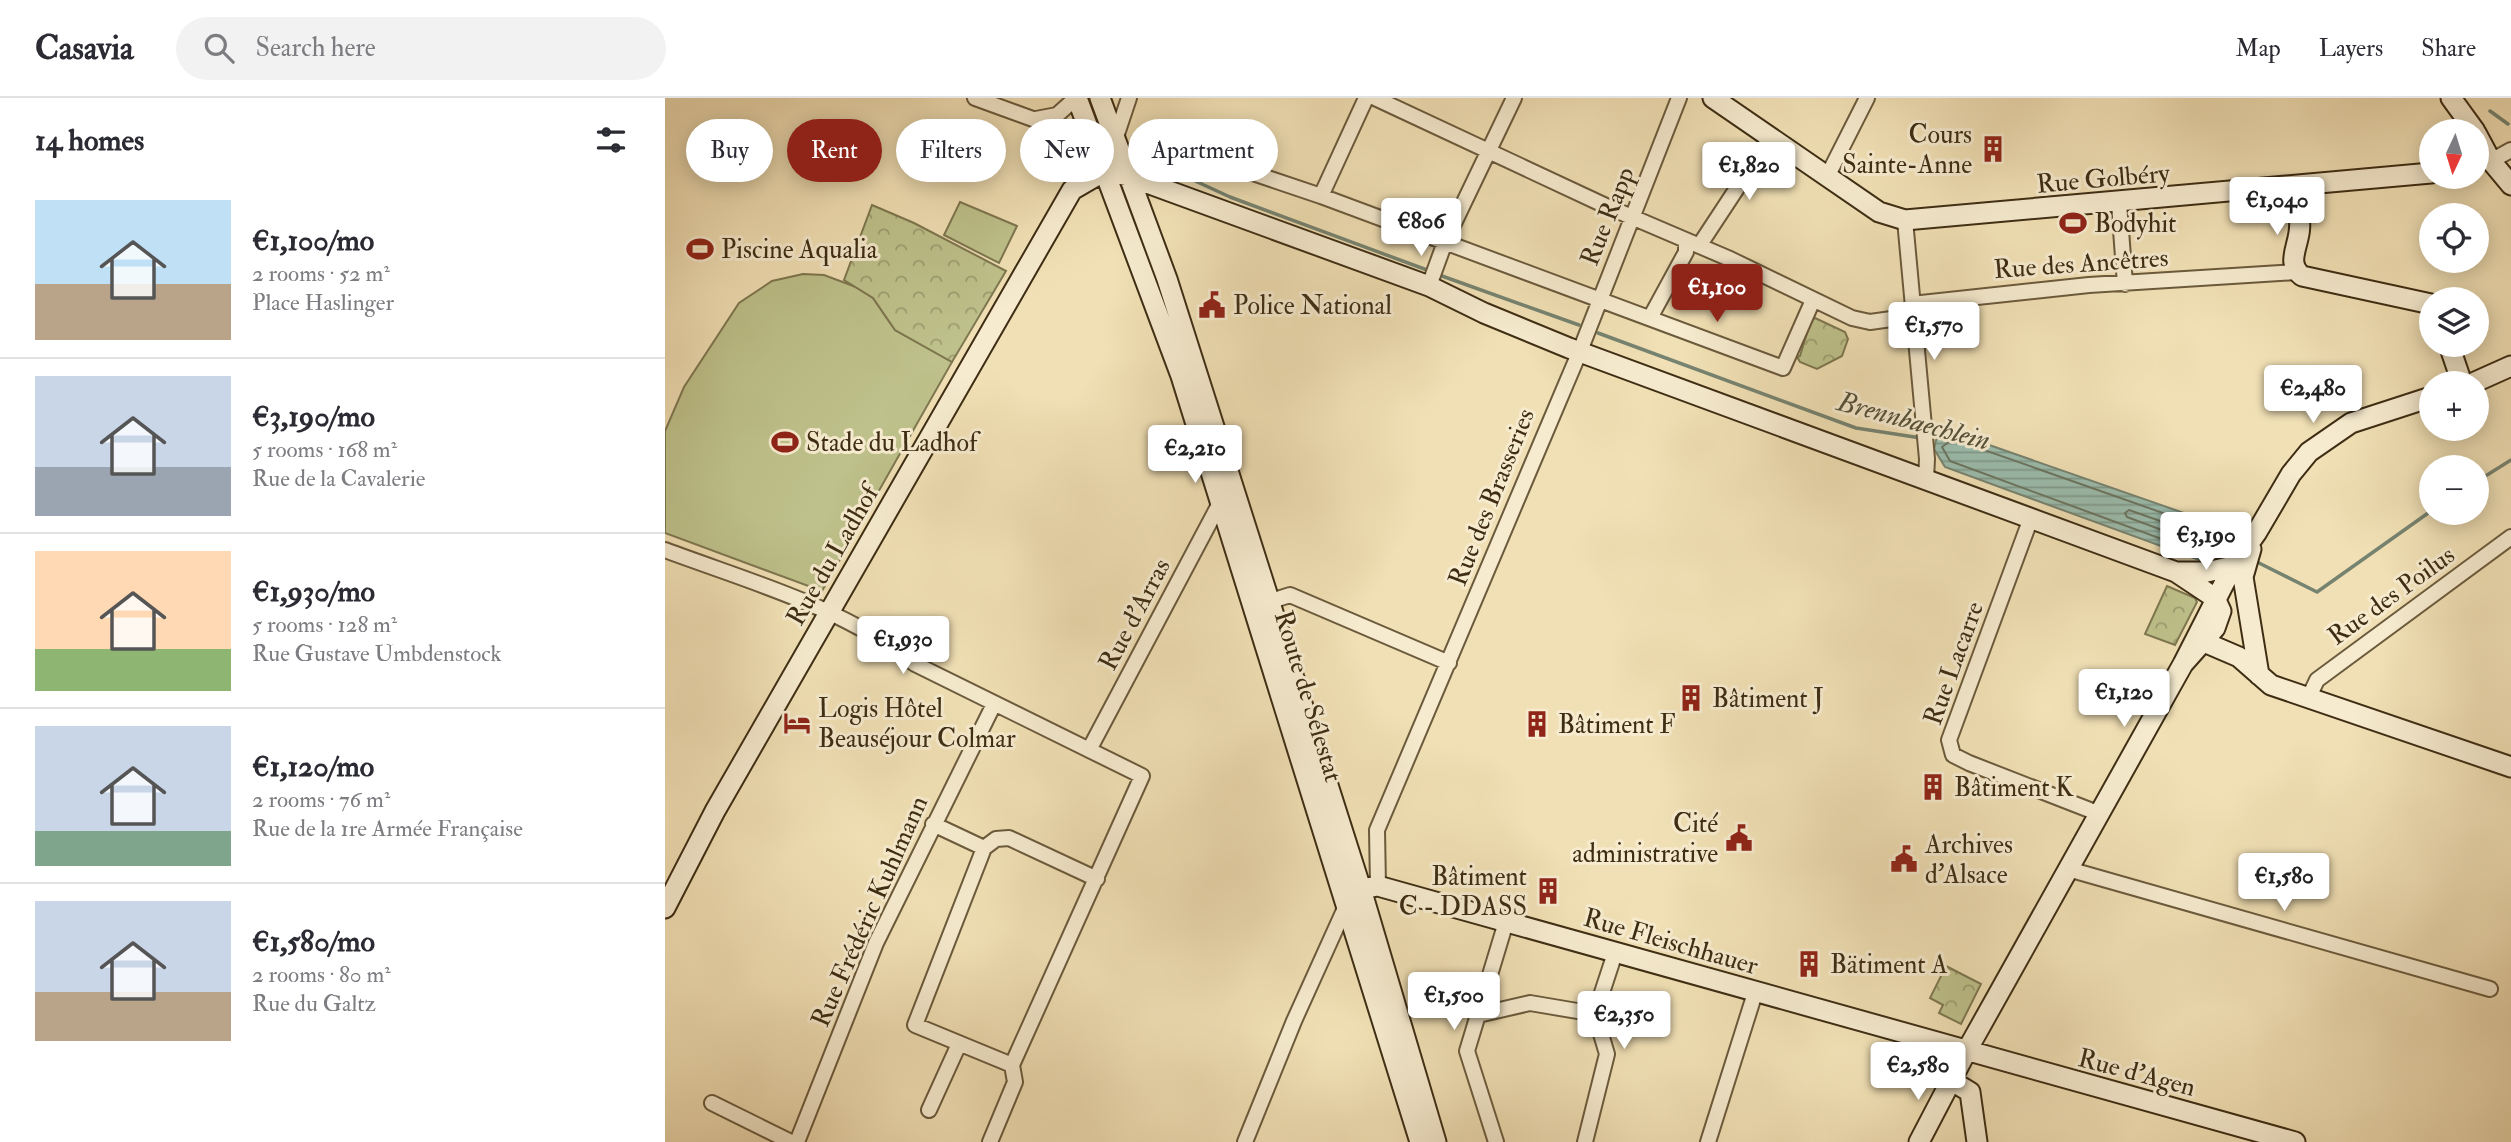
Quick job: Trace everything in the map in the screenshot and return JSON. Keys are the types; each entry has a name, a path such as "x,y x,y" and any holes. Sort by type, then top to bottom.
{"main road":[{"name":"Route de Sélestat","path":"1076,98 1085,119"},
{"name":"Route de Sélestat","path":"1100,98 1167,279 1346,906 1420,1142"},
{"path":"1713,98 1879,212 1905,220"},
{"path":"2451,98 2466,119"},
{"path":"1114,141 1484,313 1580,351 1927,469 2031,518 2176,572 2220,604 2220,619 2204,642 2183,664"},
{"name":"Rue du Ladhof","path":"1114,154 1119,145"},
{"path":"2489,167 2511,185"},
{"name":"Rue Golbéry","path":"1905,220 2419,174"},
{"name":"Rue du Ladhof","path":"665,906 715,811 1072,190 1086,182"},
{"name":"Route de Sélestat","path":"1109,182 1268,602 1370,888 1435,1142"},
{"path":"2277,188 2293,201 2300,214 2301,230 2294,261 2296,272 2302,276 2419,301"},
{"path":"2489,376 2511,366"},
{"path":"1919,1142 1966,1052 2183,664 2215,598 2291,474 2309,452 2351,423 2419,401"},
{"path":"2257,532 2243,577 2259,675"},
{"path":"2176,572 2207,572 2233,566"},
{"path":"2204,642 2239,657 2271,685 2511,767"},
{"path":"1346,906 1370,888"},
{"name":"Rue Fleischhauer","path":"1370,888 1506,922 1966,1052"},
{"name":"Rue d'Agen","path":"1966,1052 2295,1142"},
{"path":"1952,1081 1970,1092 1977,1142"}],"street":[{"path":"975,98 1035,119 1057,116 1067,110 1076,98"},
{"path":"1114,144 1119,145 1129,98"},
{"path":"1321,196 1366,98"},
{"name":"Rue des Ancêtres","path":"1375,98 1861,321 1913,310 2125,284 2296,272"},
{"path":"1429,286 1445,242 1514,98"},
{"name":"Rue Rapp","path":"1580,351 1679,98"},
{"path":"1827,177 1867,98"},
{"path":"1650,318 1686,252 1770,138"},
{"path":"2489,161 2511,150"},
{"path":"1278,181 1783,368 1813,300"},
{"path":"2119,203 2125,284"},
{"path":"1905,220 1927,469"},
{"name":"Rue des Brasseries","path":"1370,888 1377,830 1580,351"},
{"name":"Rue d'Arras","path":"1090,750 1228,498"},
{"name":"Rue Lacarre","path":"2031,518 1949,740 1953,755 1969,763 2100,814"},
{"name":"Rue des Poilus","path":"2308,699 2317,680 2511,537"},
{"path":"665,550 830,613 894,647 915,664 1142,776 1012,1065 1015,1082 990,1142"},
{"path":"1268,602 1290,595 1449,663"},
{"name":"Rue Frédéric Kuhlmann","path":"797,1142 876,943 994,704"},
{"path":"933,824 984,848"},
{"path":"1012,1065 915,1024 984,848 996,839 1009,838 1097,879"},
{"path":"2068,869 2490,989"},
{"path":"1245,1142 1294,1021 1346,906"},
{"path":"1496,1142 1467,1051 1506,922"},
{"path":"1585,1142 1607,1054 1595,1014 1615,953"},
{"path":"1708,1142 1755,993"},
{"path":"1478,1015 1529,1003 1595,1014"},
{"path":"929,1110 959,1044"},
{"path":"712,1103 790,1142"}],"green space":[{"path":"960,202 1017,226 999,263 944,235"},
{"path":"872,205 914,223 1006,271 952,362 895,330 873,298 844,280"},
{"name":"Stade du Ladhof","path":"803,274 824,275 856,287 873,298 895,330 952,362 822,591 665,533 665,431 684,387 739,303 772,281"},
{"path":"1815,318 1845,332 1848,339 1842,356 1817,369 1800,362 1797,357 1800,356 1811,320"},
{"path":"2167,586 2195,598 2197,602 2175,645 2145,634"},
{"path":"1946,966 1981,984 1961,1024 1939,1013 1943,1005 1930,998"}],"water":[{"path":"1949,431 2227,528 2219,547 2199,560 1945,467 1934,449 1936,440"}],"waterway":[{"path":"2490,111 2508,124"},
{"name":"Brennbaechlein","path":"1197,182 1230,197 1427,270"},
{"name":"Brennbaechlein","path":"1442,276 1579,325"},
{"name":"Brennbaechlein","path":"1598,333 1856,428 1921,438"},
{"name":"Brennbaechlein","path":"2489,474 2511,460"},
{"name":"Brennbaechlein","path":"2257,562 2317,592 2419,520"}],"place":[{"name":"Cours Sainte-Anne","path":"1993,149"},
{"name":"Bodyhit","path":"2073,223"},
{"name":"Piscine Aqualia","path":"700,249"},
{"name":"Police National","path":"1212,305"},
{"name":"Stade du Ladhof","path":"785,442"},
{"name":"Bâtiment J","path":"1691,698"},
{"name":"Logis Hôtel Beauséjour Colmar","path":"797,723"},
{"name":"Bâtiment F","path":"1537,724"},
{"name":"Bâtiment K","path":"1933,787"},
{"name":"Cité administrative","path":"1739,838"},
{"name":"Archives d'Alsace","path":"1904,859"},
{"name":"Bâtiment C - DDASS","path":"1548,891"},
{"name":"Bätiment A","path":"1809,964"}]}
